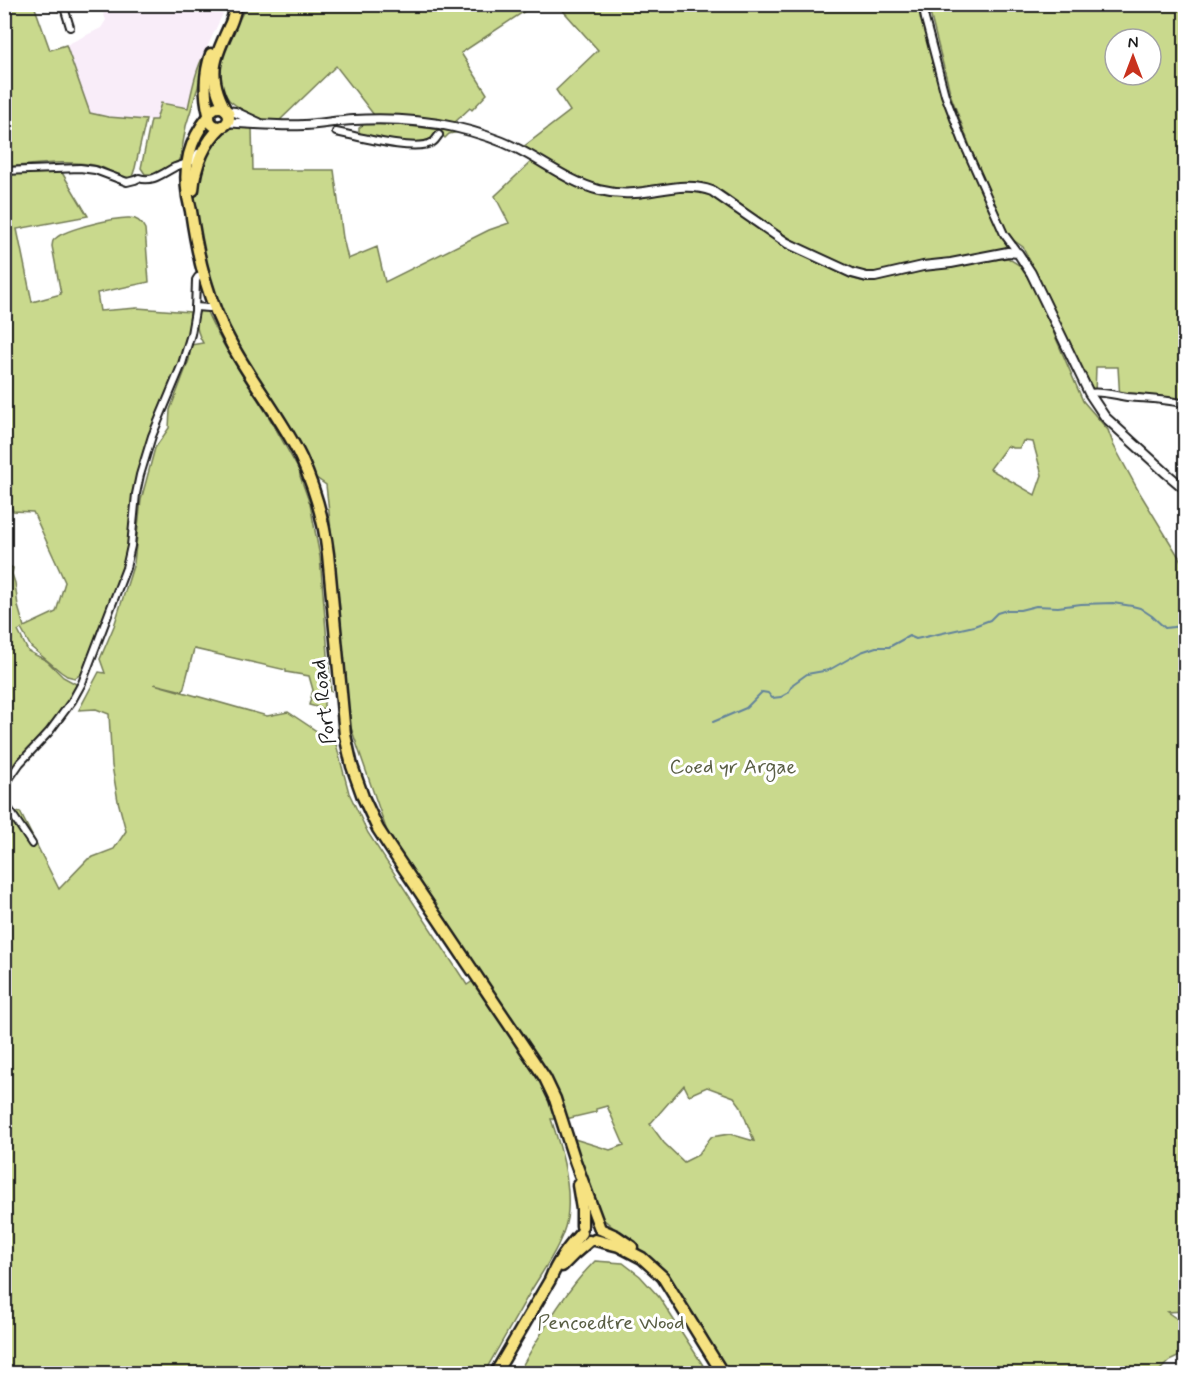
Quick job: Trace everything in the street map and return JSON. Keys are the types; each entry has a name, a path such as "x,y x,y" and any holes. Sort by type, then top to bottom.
{"main road":[{"path":"225,117 213,125 211,123 205,92 207,68 226,21 236,8"},
{"path":"225,117 215,85 214,68 236,8"},
{"path":"209,115 218,107 225,117"},
{"name":"Port Road","path":"209,115 192,141 188,163 188,197 203,276 232,345 296,448 308,473 316,498 324,526 328,554 345,735 352,766 378,829 541,1070 555,1098 574,1161 600,1228"},
{"name":"Port Road","path":"191,208 196,169 206,147 225,117"},
{"name":"Port Road","path":"574,1161 587,1235"},
{"path":"587,1235 584,1223 591,1221 640,1252 642,1258"},
{"path":"587,1235 600,1235 600,1228"},
{"path":"587,1235 619,1246 642,1258 658,1271 668,1282 723,1374"},
{"path":"495,1374 550,1280 587,1235"}],"street":[{"path":"63,4 70,27"},
{"path":"922,4 945,95 975,171 1004,234 1031,273 1089,393 1105,417 1185,490"},
{"path":"225,117 251,118 260,123 290,125 355,120 420,122 469,131 505,143 559,174 600,190 635,193 687,186 702,187 712,191 788,243 831,264 863,276 875,277 923,266 1008,252 1018,253"},
{"path":"355,120 356,136"},
{"path":"336,132 408,146 432,142 440,135"},
{"path":"4,171 80,168 95,170 127,182 139,178 153,179 177,166 193,161 200,150 206,147"},
{"path":"4,786 20,763 49,732 72,701 82,682 126,568 132,546 136,494 140,475 152,436 182,364 191,334 196,280 203,276"},
{"path":"195,306 209,308 214,306"},
{"path":"1089,393 1174,400 1185,404"},
{"path":"4,801 32,844"}],"shaded area":[{"path":"100,5 227,5 202,58 188,108 156,120 134,120 89,113 66,45 101,28 106,20"}],"green space":[{"path":"5,5 34,5 50,50 66,45 90,113 146,120 132,177 128,179 98,166 75,163 5,167"},
{"path":"247,5 534,5 461,53 487,94 472,110 470,108 453,124 416,116 374,115 336,66 279,121 267,121 250,115 229,100 220,77 224,52"},
{"path":"558,5 921,5 943,94 1008,245 1004,249 871,274 849,267 804,246 764,222 726,194 708,185 673,185 620,190 605,188 576,178 522,148 570,111 556,90 598,50"},
{"path":"928,5 1185,5 1185,405 1120,400 1118,367 1096,367 1095,394 1023,247 1009,237 985,186 951,96"},
{"path":"205,53 186,126 180,160 155,174 145,174 141,168 151,120 156,120 161,103 188,108 197,72"},
{"path":"364,124 400,125 459,132 449,134 445,138 443,133 439,132 434,139 426,142 408,143 361,134 359,128"},
{"name":"Coed yr Argae","path":"240,126 252,128 253,170 334,170 348,259 377,247 385,282 489,230 509,223 495,196 532,161 580,188 613,197 694,190 709,194 799,254 850,278 865,282 917,270 1008,258 1019,265 1033,285 1083,401 1108,430 1138,490 1185,567 1186,1311 1167,1312 1180,1321 1184,1354 1169,1361 1156,1374 728,1373 667,1273 602,1218 593,1205 571,1138 610,1150 624,1145 607,1106 596,1109 596,1112 566,1119 551,1119 566,1175 567,1220 555,1251 484,1373 5,1373 4,804 15,814 20,812 59,889 88,859 114,849 126,831 112,766 109,714 96,709 79,710 99,672 105,673 100,659 114,626 134,563 141,500 155,448 169,428 170,410 189,360 191,345 203,343 196,323 199,309 206,310 228,352 300,472 310,504 320,557 331,691 324,690 324,709 309,705 313,690 309,676 194,649 183,691 154,684 267,716 288,712 336,744 349,793 368,833 467,985 480,976 390,840 348,719 340,611 326,485 312,475 300,447 273,398 248,363 217,302 203,254 203,243 194,202 202,168 213,143 228,129","holes":["1023,441 1033,442 1042,475 1035,495 990,469 1007,446 1020,448","684,1085 689,1095 707,1087 734,1097 740,1105 754,1141 730,1134 711,1137 698,1155 684,1162 664,1143 650,1124"]},
{"path":"61,171 88,216 17,229 32,302 61,294 52,246 55,239 92,224 133,218 139,221 145,229 149,282 97,293 100,311 137,308 190,312 188,338 145,452 132,498 127,553 109,609 83,673 75,678 67,676 31,647 21,629 18,631 28,651 47,661 63,677 76,684 75,692 55,720 5,783 5,571 7,565 13,568 12,574 24,627 56,612 65,582 33,512 13,511 5,495 5,173"},
{"name":"Pencoedtre Wood","path":"595,1261 623,1263 640,1276 659,1297 708,1373 518,1373 562,1301"}],"waterway":[{"path":"713,722 746,708 762,692 768,693 772,698 781,697 807,674 829,670 861,652 876,647 889,647 909,636 916,639 974,626 1007,610 1036,606 1058,607 1113,603 1140,608 1165,628 1182,626"}]}
